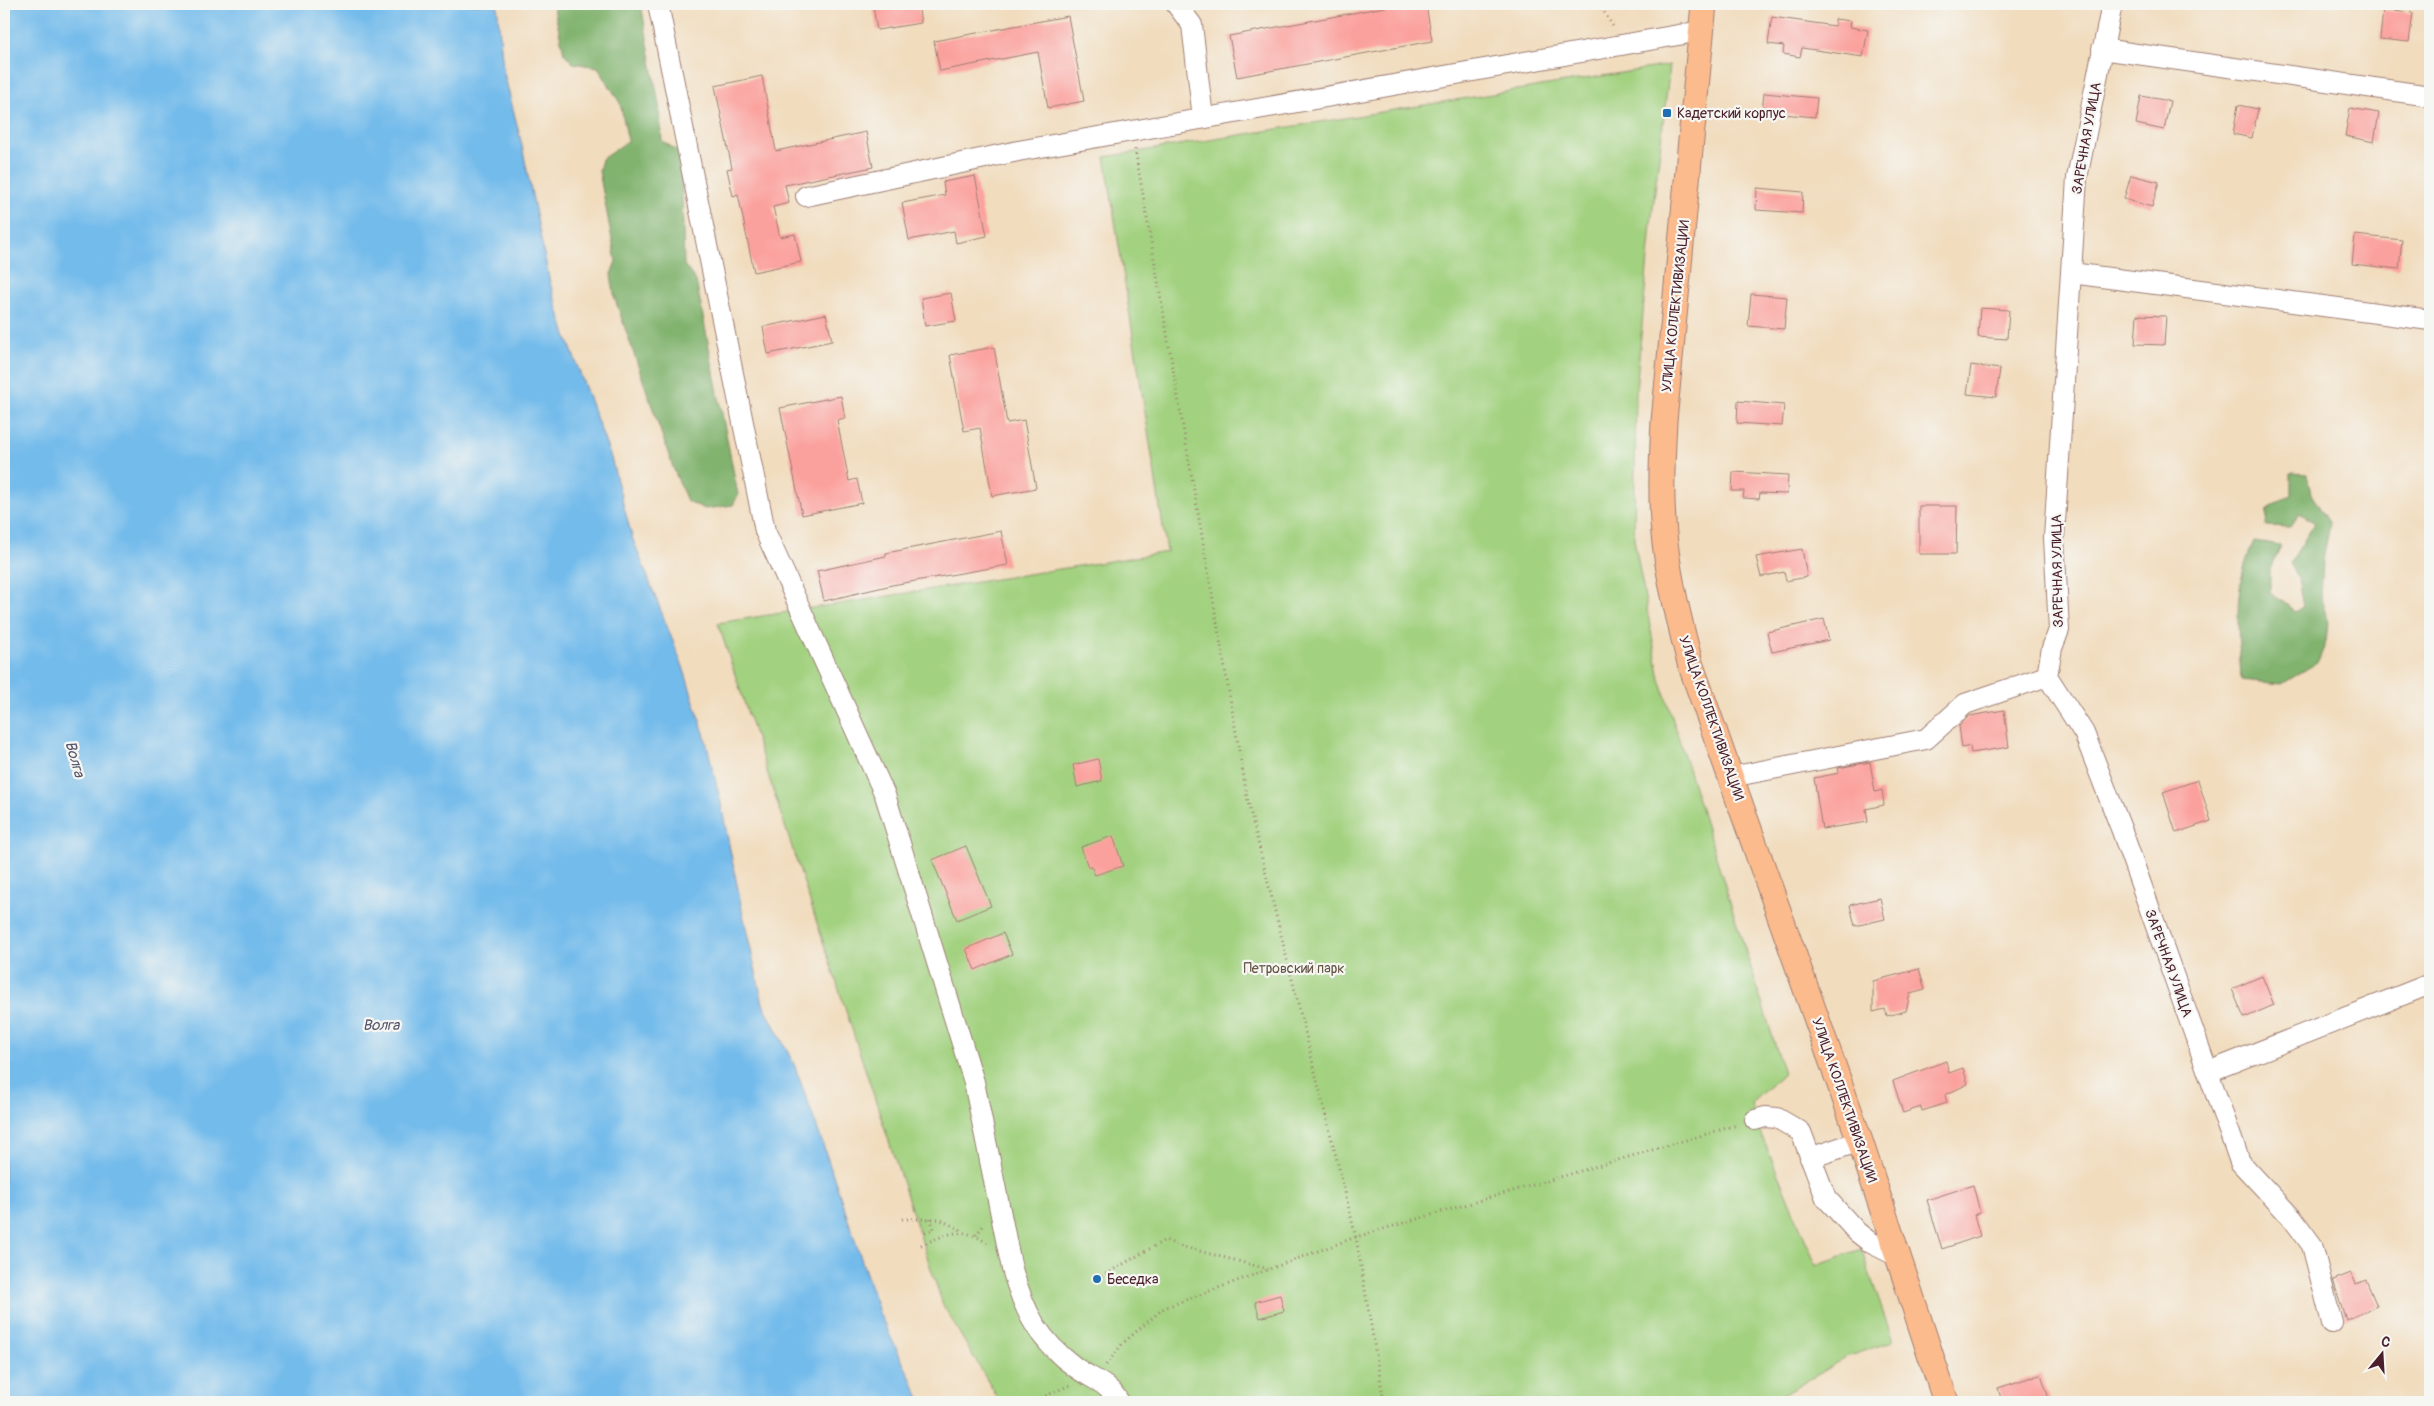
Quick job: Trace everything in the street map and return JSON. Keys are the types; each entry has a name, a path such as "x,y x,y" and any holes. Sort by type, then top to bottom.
{"main road":[{"name":"УЛИЦА КОЛЛЕКТИВИЗАЦИИ","path":"1704,4 1664,421 1661,481 1665,543 1675,602 1690,663 1860,1141 1946,1402"}],"street":[{"path":"658,4 765,531 885,795 974,1082 1012,1269 1030,1318 1040,1334 1062,1357 1108,1387 1119,1402"},
{"path":"1176,4 1192,25 1203,118"},
{"name":"ЗАРЕЧНАЯ УЛИЦА","path":"2112,4 2077,178 2054,538 2059,630 2052,648 2047,676 2084,733 2122,831 2240,1162 2292,1218 2312,1245 2332,1323"},
{"path":"806,196 1009,153 1701,31"},
{"path":"2102,50 2430,96"},
{"path":"2071,273 2430,320"},
{"path":"1731,777 1926,738 1965,704 2047,676"},
{"path":"2208,1072 2430,984"},
{"path":"1755,1120 1765,1116 1778,1118 1801,1132 1826,1198 1857,1232 1871,1243 1897,1256"},
{"path":"1810,1158 1860,1141"}],"path":[{"path":"1132,132 1248,802 1356,1236 1384,1402"},
{"path":"1032,1402 1059,1392 1104,1368 1123,1343 1164,1308 1356,1236 1755,1120"},
{"path":"902,1218 939,1219 976,1235 990,1245 1012,1269"},
{"path":"925,1232 934,1229 930,1218"},
{"path":"921,1245 946,1235 963,1231"},
{"path":"1097,1279 1165,1240 1180,1246 1268,1269"}],"green space":[{"path":"553,4 641,4 659,105 662,141 681,153 684,265 696,281 738,495 733,505 705,509 687,501 674,470 615,299 611,275 616,261 599,171 602,159 628,141 620,103 598,67 573,63 564,53"},
{"name":"Петровский парк","path":"1670,65 1651,224 1636,391 1634,539 1660,679 1784,1073 1751,1103 1755,1120 1816,1265 1861,1249 1893,1341 1846,1357 1772,1402 1000,1402 943,1305 718,623 1167,552 1105,157"},
{"path":"2291,473 2307,474 2311,494 2330,524 2323,560 2321,599 2328,621 2326,642 2318,662 2282,684 2241,680 2238,626 2239,593 2242,576 2254,542 2281,546 2270,569 2270,592 2296,612 2303,607 2298,578 2290,563 2315,523 2300,513 2290,527 2266,526 2267,510 2291,495"}],"water":[{"name":"Волга","path":"4,4 497,4 503,69 521,141 550,283 565,332 611,458 632,537 683,667 704,733 720,799 763,1004 794,1064 880,1315 922,1402 4,1402"}],"building":[{"path":"918,4 921,23 877,30 873,6"},
{"path":"1401,4 1426,4 1432,41 1237,77 1229,36"},
{"path":"2383,10 2413,13 2409,42 2380,39"},
{"path":"1068,16 1084,101 1048,108 1038,52 940,71 934,41"},
{"path":"1772,17 1835,26 1835,19 1851,21 1850,27 1868,30 1863,57 1802,48 1800,57 1783,54 1784,46 1768,44"},
{"path":"762,76 776,151 866,132 873,167 785,185 789,203 773,207 780,237 795,234 801,262 754,272 738,194 733,196 727,169 732,168 715,86"},
{"path":"1764,93 1817,98 1815,117 1762,112"},
{"path":"2141,96 2170,101 2164,130 2136,124"},
{"path":"2238,105 2258,109 2252,138 2233,134"},
{"path":"2350,108 2379,113 2374,142 2345,136"},
{"path":"2131,175 2159,182 2152,207 2124,199"},
{"path":"975,176 987,236 956,243 954,231 909,240 902,203 945,195 943,182"},
{"path":"1757,188 1803,192 1802,213 1756,210"},
{"path":"2355,235 2402,240 2399,269 2352,264"},
{"path":"951,293 956,321 925,326 921,298"},
{"path":"1751,294 1787,297 1784,329 1748,326"},
{"path":"1980,308 2009,310 2007,339 1978,337"},
{"path":"826,314 832,341 768,354 763,327"},
{"path":"2137,315 2166,316 2164,345 2135,344"},
{"path":"994,347 1007,423 1024,420 1036,488 992,496 980,428 964,431 950,355"},
{"path":"1971,365 2000,369 1996,397 1967,394"},
{"path":"841,396 845,418 837,420 849,481 857,479 862,503 802,515 780,408"},
{"path":"1738,401 1784,405 1782,426 1737,423"},
{"path":"1733,472 1788,475 1787,494 1760,493 1759,499 1743,498 1744,491 1732,491"},
{"path":"1919,506 1957,506 1956,554 1919,554"},
{"path":"1001,531 1008,565 892,585 824,601 817,571 886,556 886,553"},
{"path":"1802,549 1807,577 1786,581 1784,572 1761,577 1756,557"},
{"path":"1824,619 1829,640 1772,652 1767,632"},
{"path":"2004,710 2009,747 1971,753 1970,746 1962,748 1959,726 1969,716"},
{"path":"1098,759 1102,781 1077,787 1073,765"},
{"path":"1870,762 1875,792 1882,790 1884,805 1866,809 1868,822 1822,829 1814,778 1839,773 1838,768"},
{"path":"2198,780 2211,821 2176,833 2163,792"},
{"path":"1113,836 1123,866 1095,875 1091,866 1088,867 1081,847"},
{"path":"966,846 991,906 957,920 932,860"},
{"path":"1880,898 1885,919 1855,926 1850,905"},
{"path":"1003,933 1012,954 975,970 966,949"},
{"path":"1919,969 1925,990 1910,994 1906,1011 1887,1016 1885,1009 1873,1012 1873,981"},
{"path":"2262,976 2274,1005 2244,1018 2232,989"},
{"path":"1946,1061 1949,1073 1963,1068 1968,1084 1945,1095 1947,1103 1922,1111 1921,1107 1903,1113 1893,1081"},
{"path":"1973,1185 1980,1212 1974,1215 1980,1236 1942,1249 1927,1200"},
{"path":"2351,1273 2356,1284 2366,1280 2377,1306 2346,1320 2333,1280"},
{"path":"1280,1295 1284,1311 1260,1318 1255,1302"},
{"path":"2041,1374 2050,1402 2002,1402 1998,1388"}],"place":[{"name":"Кадетский корпус","path":"1667,113"},
{"name":"Беседка","path":"1097,1279"}]}
